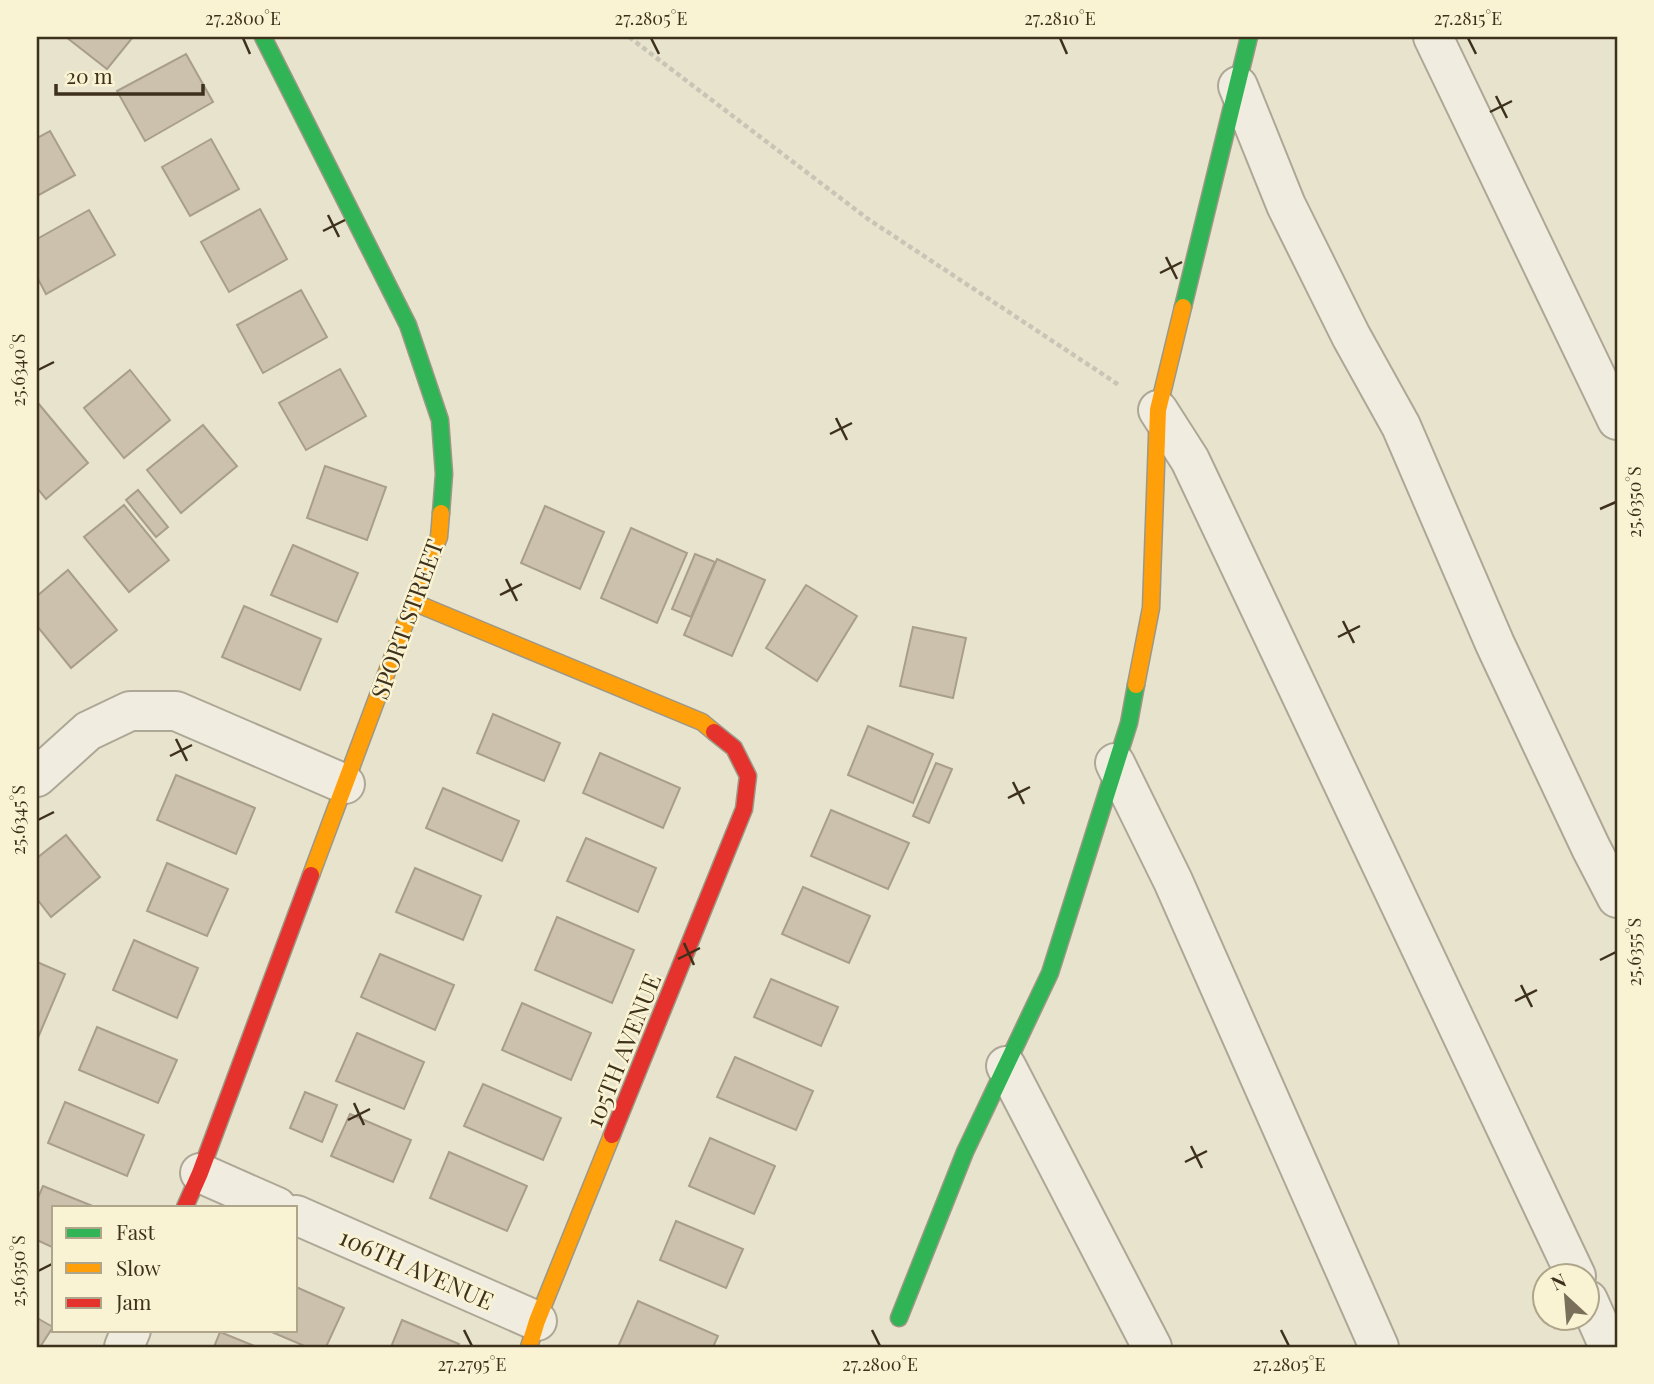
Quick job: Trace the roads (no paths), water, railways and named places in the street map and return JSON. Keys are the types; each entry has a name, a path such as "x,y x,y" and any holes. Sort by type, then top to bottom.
{"street":[{"name":"SPORT STREET","path":"192,1190 439,537 444,474 440,421 408,326 263,37"},
{"path":"899,1318 965,1152 1050,973 1129,723 1151,608 1158,410 1249,37"},
{"path":"1433,37 1617,420"},
{"path":"1238,86 1286,205 1401,426 1495,644 1617,898"},
{"path":"1158,410 1190,460 1569,1262"},
{"name":"105TH AVENUE","path":"413,602 702,722 734,748 748,776 744,808 533,1334"},
{"path":"37,777 88,731 130,711 176,711 345,783"},
{"path":"1115,763 1173,881 1379,1347"},
{"path":"1006,1066 1153,1347"},
{"path":"192,1190 273,1206"},
{"name":"106TH AVENUE","path":"298,1216 533,1334"}]}
